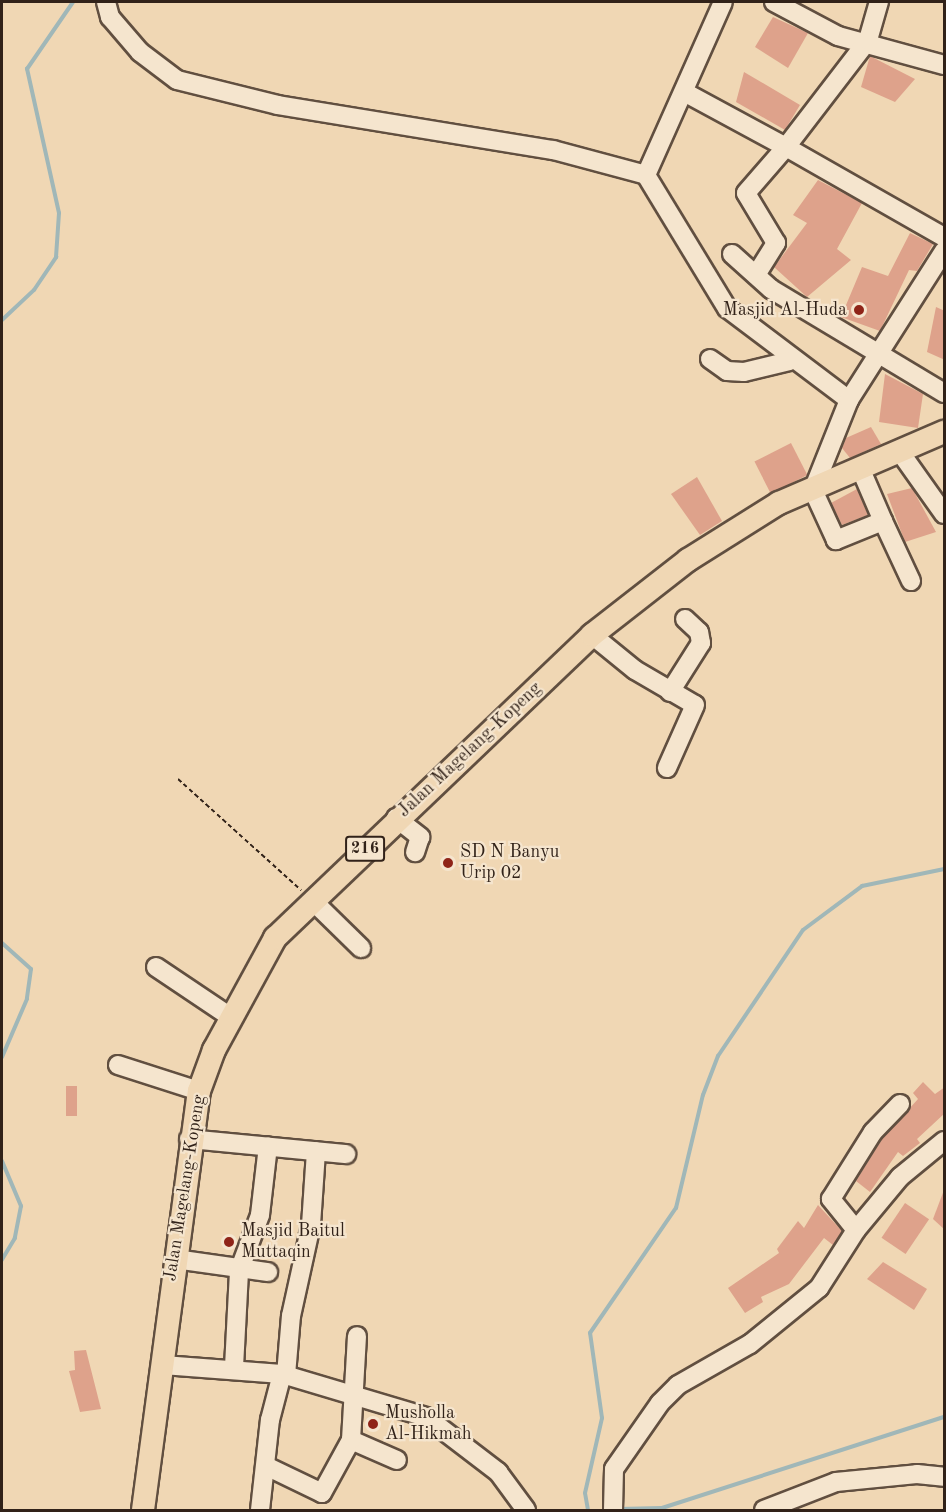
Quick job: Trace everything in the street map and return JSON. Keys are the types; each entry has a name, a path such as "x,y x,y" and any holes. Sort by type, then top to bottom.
{"main road":[{"name":"Jalan Magelang-Kopeng","path":"143,1510 163,1365 189,1139 199,1090 232,1018 275,938 314,902 396,818 591,635 735,528 813,490 945,432"}],"street":[{"path":"646,175 686,93 723,2"},
{"path":"774,2 838,36 868,40 945,65"},
{"path":"756,275 776,243 746,193 786,147 868,40 879,2"},
{"path":"108,9 156,70 177,80 278,105 553,150 646,175 710,286 748,329 790,361 849,400"},
{"path":"686,93 945,237"},
{"path":"884,521 836,540 813,490 849,400 945,251"},
{"path":"732,254 756,275 945,393"},
{"path":"710,359 727,370 744,372 790,361"},
{"path":"900,452 945,514"},
{"path":"861,470 911,581"},
{"path":"670,692 701,644 699,632 685,619"},
{"path":"591,635 696,708 667,768"},
{"path":"396,818 420,837 415,852"},
{"path":"314,902 361,948"},
{"path":"156,967 232,1018"},
{"path":"118,1065 199,1090"},
{"path":"856,1230 831,1199 873,1132 900,1104"},
{"path":"189,1139 346,1154"},
{"path":"612,1506 614,1469 660,1403 678,1385 750,1344 819,1288 856,1230 900,1177 945,1141"},
{"path":"234,1367 239,1271 257,1225 268,1146"},
{"path":"260,1510 284,1375 291,1316 312,1214 316,1151"},
{"path":"175,1259 239,1271 267,1272"},
{"path":"266,1466 322,1493 351,1440 357,1336"},
{"path":"163,1365 234,1367 284,1375 426,1417 465,1441 498,1472 526,1510"},
{"path":"351,1440 397,1460"},
{"path":"764,1510 836,1482 917,1474 945,1478"}],"path":[{"path":"178,779 314,902"}],"building":[{"path":"773,17 808,33 788,68 755,47"},
{"path":"870,56 915,79 895,102 861,87"},
{"path":"744,72 800,105 785,130 736,102"},
{"path":"818,180 862,203 837,249 851,260 807,297 774,267 807,223 793,215"},
{"path":"910,233 933,244 917,271 909,270 880,331 841,317 862,267 888,276"},
{"path":"936,307 945,311 945,360 927,352"},
{"path":"885,374 923,394 918,428 879,422"},
{"path":"871,427 881,444 850,458 842,448 846,438"},
{"path":"791,443 807,475 771,494 754,462"},
{"path":"697,477 722,521 700,535 671,494"},
{"path":"912,488 936,532 905,542 887,494"},
{"path":"857,489 868,515 842,525 831,503"},
{"path":"923,1082 935,1094 945,1087 945,1113 917,1139 920,1143 903,1156 898,1152 870,1192 856,1181 882,1139 918,1099 913,1093"},
{"path":"66,1086 77,1086 77,1116 66,1116"},
{"path":"945,1190 945,1230 933,1219"},
{"path":"905,1203 929,1219 906,1254 882,1238"},
{"path":"818,1205 842,1231 833,1245 824,1238 789,1284 761,1297 763,1302 745,1313 728,1288 779,1253 777,1249 798,1221 804,1228"},
{"path":"883,1262 927,1289 914,1310 867,1279"},
{"path":"86,1350 101,1409 80,1412 69,1371 75,1370 74,1351"}],"waterway":[{"path":"2,320 34,290 56,257 59,213 27,69 73,2"},
{"path":"588,1510 585,1493 602,1418 590,1333 676,1208 703,1095 718,1056 803,930 862,886 944,869"},
{"path":"2,943 31,969 27,999 2,1057"},
{"path":"2,1161 21,1206 15,1238 2,1260"},
{"path":"618,1509 662,1508 944,1417"}],"place":[{"name":"Masjid Al-Huda","path":"859,310"},
{"name":"SD N Banyu Urip 02","path":"448,863"},
{"name":"Masjid Baitul Muttaqin","path":"229,1242"},
{"name":"Musholla Al-Hikmah","path":"373,1424"}]}
